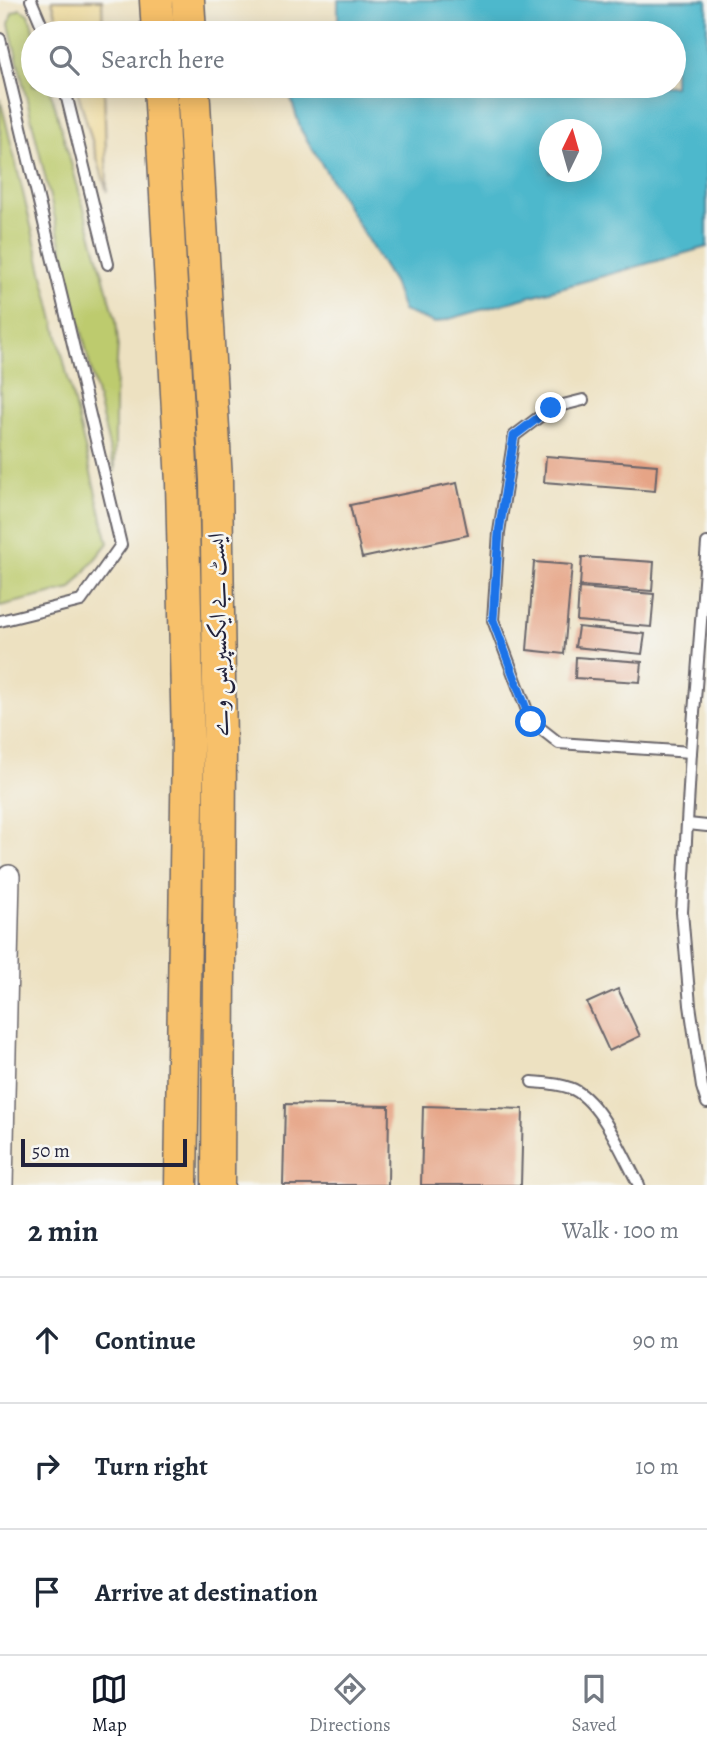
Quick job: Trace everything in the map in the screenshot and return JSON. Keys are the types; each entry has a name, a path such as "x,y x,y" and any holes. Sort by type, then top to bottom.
{"main road":[{"path":"156,0 157,21"},
{"path":"188,0 189,21"},
{"name":"ایسٹ بے ایکسپریس وے","path":"161,98 182,483 187,727 181,1185"},
{"name":"ایسٹ بے ایکسپریس وے","path":"194,98 216,480 220,744 218,1185"}],"street":[{"path":"2,1185 9,876"}],"lane":[{"path":"31,0 40,21"},
{"path":"0,39 121,545 81,601 0,621"},
{"path":"67,98 108,264"},
{"path":"583,400 551,408 514,436 499,532 493,620 531,722 559,743 691,752"},
{"path":"707,543 682,912 690,1005 702,1087 707,1103"},
{"path":"688,824 707,826"},
{"path":"532,1082 572,1088 586,1098 597,1111 639,1185"}],"green space":[{"path":"20,9 29,15 31,21 21,21 21,75 9,24 12,13"},
{"path":"0,98 108,543 71,589 0,606"},
{"path":"27,98 52,98 116,320 118,343 115,472"}],"sand":[{"path":"52,0 102,0 103,21 58,21"},
{"path":"80,98 104,98 107,192"}],"water":[{"path":"338,0 707,0 707,247 435,323 403,311 393,282 301,130 291,98 686,98 686,21 338,21"}],"building":[{"path":"546,456 657,465 655,491 544,482"},
{"path":"457,483 468,535 362,558 350,505"},
{"path":"582,557 654,562 652,591 580,586"},
{"path":"534,562 572,565 564,654 527,650"},
{"path":"579,588 654,594 651,627 577,621"},
{"path":"578,627 645,634 642,654 575,647"},
{"path":"576,657 642,662 640,682 575,678"},
{"path":"618,989 640,1036 609,1051 587,1003"},
{"path":"285,1104 389,1106 388,1185 283,1185"},
{"path":"423,1106 523,1109 521,1185 421,1185"}],"route":[{"path":"531,722 493,620 499,532 514,436 551,408"}]}
